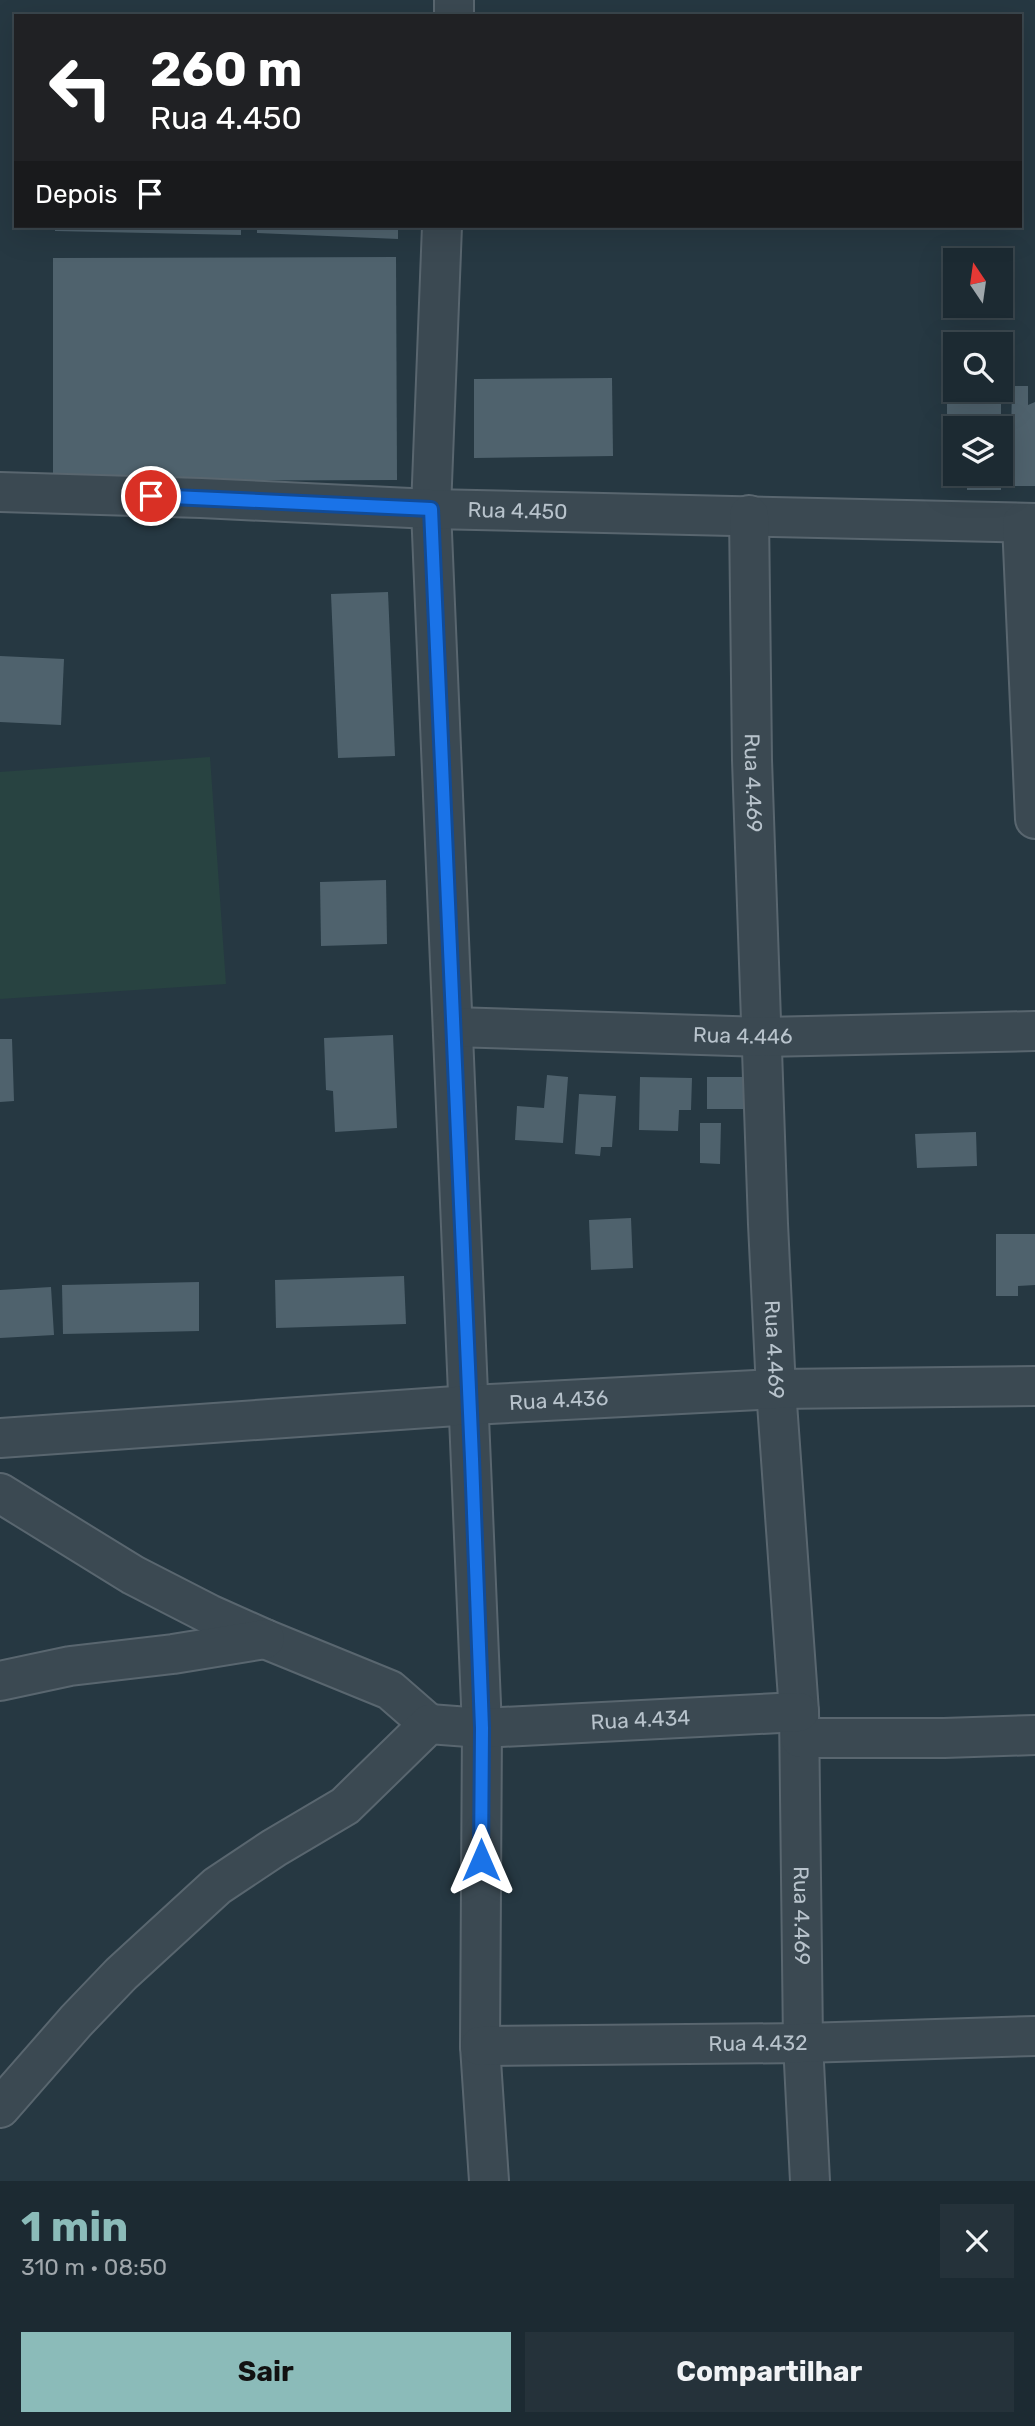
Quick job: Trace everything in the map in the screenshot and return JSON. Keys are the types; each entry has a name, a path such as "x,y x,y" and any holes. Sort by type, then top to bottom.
{"street":[{"path":"442,228 431,509 482,1728 480,2046 489,2181"},
{"name":"Rua 4.450","path":"0,492 431,509 1029,523"},
{"name":"Rua 4.469","path":"748,516 752,760 768,1224 776,1389 799,1725 803,2043 810,2181"},
{"path":"1029,523 1035,819"},
{"name":"Rua 4.446","path":"453,1027 763,1037 1035,1031"},
{"name":"Rua 4.436","path":"0,1438 470,1405 776,1389 1035,1386"},
{"path":"0,1493 133,1575 265,1640 390,1690 429,1724 345,1806 217,1886 121,1974 0,2108"},
{"path":"0,1681 70,1666 265,1640"},
{"name":"Rua 4.434","path":"429,1724 482,1728 799,1725 944,1738 1035,1735"},
{"name":"Rua 4.432","path":"480,2046 803,2043 1035,2036"}],"green space":[{"path":"210,757 226,984 0,999 0,772"}],"building":[{"path":"55,228 241,228 241,235 55,231"},
{"path":"257,228 398,228 398,239 257,233"},
{"path":"396,257 397,480 53,481 53,258"},
{"path":"612,378 613,456 474,458 474,379"},
{"path":"1013,386 1028,386 1028,405 1035,402 1035,486 1013,486"},
{"path":"947,402 1001,402 1001,416 947,416"},
{"path":"967,486 1001,486 1001,490 967,490"},
{"path":"388,592 395,756 338,758 331,594"},
{"path":"0,656 64,659 61,725 0,722"},
{"path":"386,880 387,944 321,946 320,882"},
{"path":"393,1035 397,1128 335,1132 333,1091 326,1090 324,1038"},
{"path":"0,1039 12,1039 14,1101 0,1102"},
{"path":"547,1075 568,1077 563,1143 515,1140 517,1106 544,1108"},
{"path":"640,1077 692,1078 691,1110 679,1110 678,1131 639,1130"},
{"path":"707,1077 746,1077 746,1109 707,1109"},
{"path":"579,1094 616,1096 612,1147 601,1147 600,1156 575,1154"},
{"path":"700,1123 721,1123 720,1164 700,1163"},
{"path":"976,1132 977,1166 917,1168 915,1134"},
{"path":"631,1218 633,1268 591,1270 589,1220"},
{"path":"996,1234 1035,1234 1035,1285 1018,1286 1018,1296 996,1296"},
{"path":"404,1276 406,1324 276,1328 275,1280"},
{"path":"199,1282 199,1331 63,1334 62,1285"},
{"path":"51,1287 54,1335 0,1338 0,1290"}],"route":[{"path":"151,496 431,509 482,1728 481,1860"}]}
